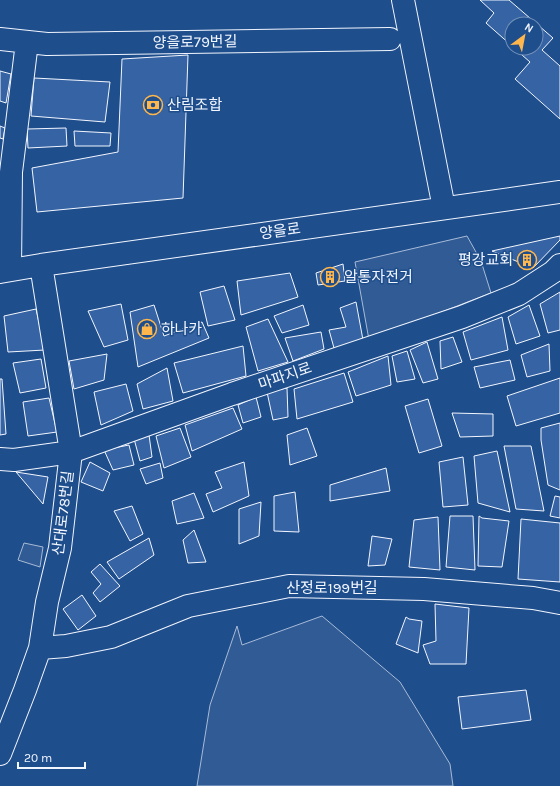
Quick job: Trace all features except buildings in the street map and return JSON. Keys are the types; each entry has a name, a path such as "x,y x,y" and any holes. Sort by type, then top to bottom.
{"street":[{"path":"403,0 444,208"},
{"name":"양을로79번길","path":"0,40 47,44 390,39"},
{"path":"5,271 11,172 27,42"},
{"name":"양을로","path":"5,271 560,192"},
{"name":"산대로78번길","path":"0,754 40,648 47,602 60,548 71,452 41,265"},
{"name":"마파지로","path":"0,459 14,460 71,452 232,394 462,316 519,294 553,272 560,265"},
{"name":"산정로199번길","path":"40,648 66,646 111,637 188,606 289,586 424,589 533,598 560,603"}],"shaded area":[{"path":"467,236 481,261 491,293 369,340 355,262"},
{"path":"24,543 43,547 40,567 18,560"},
{"path":"322,616 400,682 450,764 453,786 197,786 210,705 237,626 242,645"}],"place":[{"name":"산림조합","path":"153,105"},
{"name":"평강교회","path":"527,260"},
{"name":"알통자전거","path":"330,277"},
{"name":"하나카","path":"147,329"}]}
